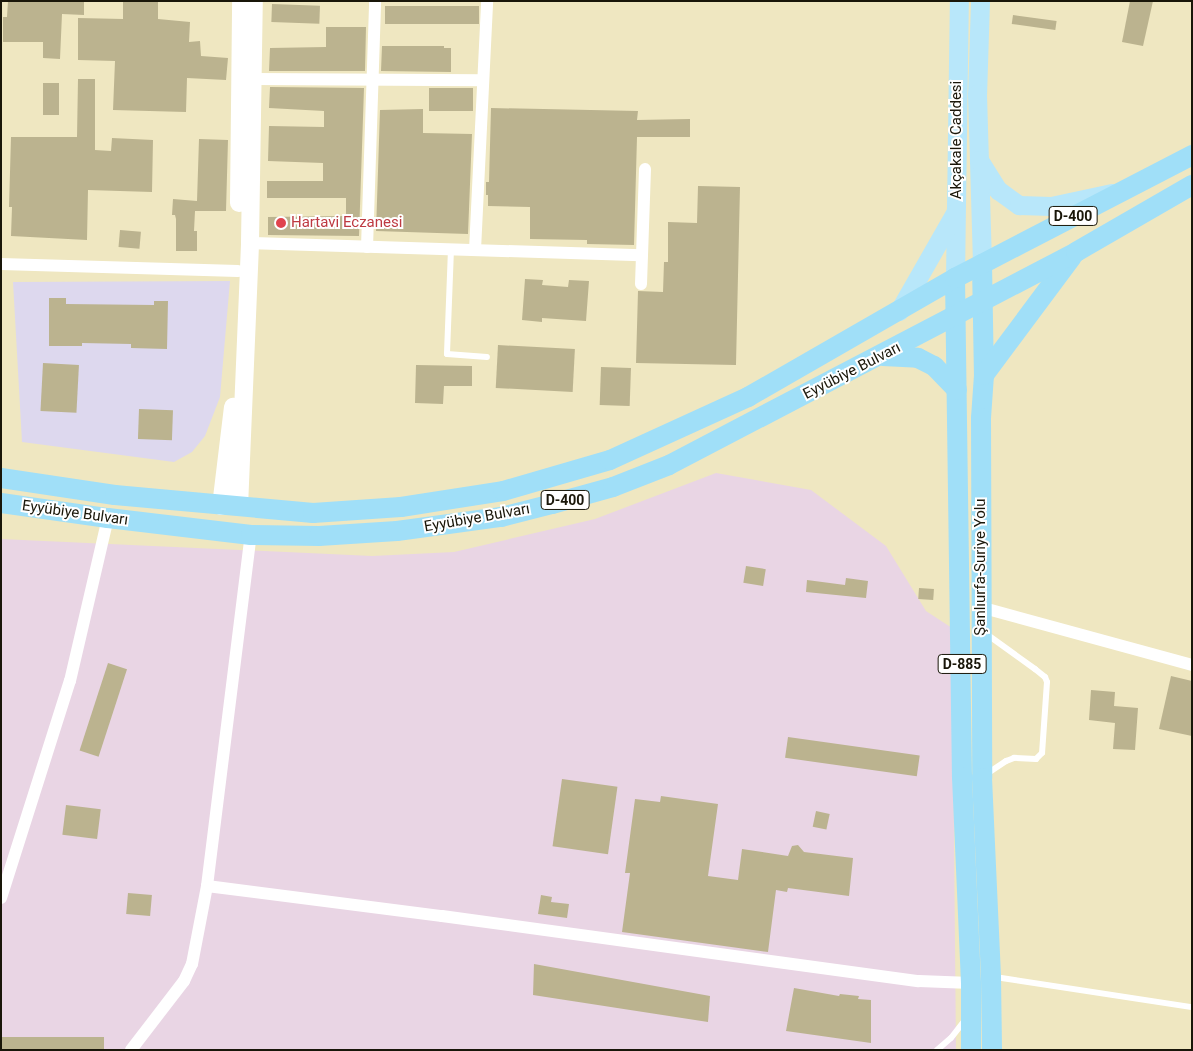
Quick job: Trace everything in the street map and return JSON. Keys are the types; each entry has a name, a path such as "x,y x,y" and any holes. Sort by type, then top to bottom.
{"highway":[{"name":"D-400","path":"955,278 1192,155"},
{"name":"D-400","path":"1076,252 1192,185"},
{"name":"Eyyübiye Bulvarı","path":"1,503 251,535 319,536 397,531 501,517 613,487 669,465 881,356 1076,252"},
{"path":"984,374 1076,252"},
{"name":"Şanlıurfa-Suriye Yolu","path":"982,264 984,374 981,418 980,607 982,778 991,977 992,1050"},
{"name":"Şanlıurfa-Suriye Yolu","path":"955,278 962,777 971,983 971,1050"},
{"name":"Eyyübiye Bulvarı","path":"1,478 115,495 313,512 401,506 503,491 610,460 748,397 955,278"},
{"path":"881,356 918,358 934,366 957,390"}],"main road":[{"path":"230,506 238,271 241,1"},
{"path":"230,506 250,243 254,1"},
{"name":"Akçakale Caddesi","path":"955,278 959,1"},
{"name":"Akçakale Caddesi","path":"980,1 977,94 982,264"},
{"path":"979,160 998,190 1020,205 1051,206 1125,190"},
{"path":"899,310 956,210"}],"street":[{"path":"367,247 375,1"},
{"path":"475,250 487,1"},
{"path":"254,79 483,80"},
{"path":"641,284 645,169"},
{"path":"250,243 641,255"},
{"path":"1,264 238,271"},
{"path":"1,898 70,682 108,518"},
{"path":"131,1050 189,973 207,886 251,535"},
{"path":"980,607 1192,665"},
{"path":"207,886 919,981 971,983"}],"lane":[{"path":"451,250 447,354 488,357"},
{"path":"981,630 1035,669 1045,677 1047,682 1042,752 1036,759 1014,758 1006,761 982,778"},
{"path":"991,977 1192,1007"},
{"path":"937,1050 961,1026 971,1008"}],"shaded area":[{"path":"230,281 220,397 205,436 192,452 174,462 22,442 13,282"},
{"path":"716,473 811,490 886,546 926,611 952,628 956,1050 1,1050 1,539 372,556 454,552 595,519"}],"building":[{"path":"8,1 84,1 84,15 62,14 60,59 43,58 43,42 3,42 3,17 7,17"},
{"path":"123,1 158,1 158,19 190,22 189,42 200,41 201,56 228,58 226,80 187,78 186,112 113,110 115,61 78,60 78,18 123,19"},
{"path":"1130,1 1153,1 1143,46 1122,42"},
{"path":"272,4 320,6 319,24 271,22"},
{"path":"385,6 479,6 479,24 385,24"},
{"path":"1013,15 1057,21 1055,30 1012,24"},
{"path":"326,27 366,27 365,71 269,71 270,48 326,47"},
{"path":"382,46 444,46 444,48 451,48 451,72 381,71"},
{"path":"78,79 95,79 95,150 111,151 112,138 153,140 152,192 88,190 87,240 11,236 12,207 9,207 11,137 77,137"},
{"path":"43,83 59,83 59,115 43,115"},
{"path":"270,87 364,88 359,236 268,235 268,217 346,216 346,198 267,198 267,181 323,181 323,163 268,161 269,126 324,127 324,111 269,108"},
{"path":"429,88 473,88 473,111 429,111"},
{"path":"491,108 638,111 637,120 690,119 690,137 637,137 634,245 587,244 587,240 530,239 530,207 488,206 486,182 489,182"},
{"path":"423,109 423,133 472,134 468,234 376,231 380,110"},
{"path":"199,139 228,140 226,211 195,211 194,231 197,231 197,251 176,251 176,219 175,215 172,215 173,199 197,201"},
{"path":"698,186 740,187 736,365 636,363 638,291 663,292 664,262 668,262 668,222 697,223"},
{"path":"120,230 141,232 139,249 119,247"},
{"path":"525,279 543,280 542,285 568,287 569,280 589,281 586,321 542,318 542,322 522,320"},
{"path":"49,298 66,298 66,304 154,305 154,301 168,301 167,349 131,348 131,344 82,343 82,346 49,346"},
{"path":"498,345 575,349 573,392 496,388"},
{"path":"43,363 79,365 76,413 40,411"},
{"path":"416,365 472,366 472,386 444,386 443,404 415,403"},
{"path":"601,367 631,368 630,406 600,405"},
{"path":"139,409 173,410 172,440 138,439"},
{"path":"746,566 766,569 763,586 743,583"},
{"path":"846,578 868,581 866,598 806,592 807,580 845,585"},
{"path":"919,588 934,589 933,600 918,599"},
{"path":"108,663 127,669 99,757 80,750"},
{"path":"1171,676 1192,681 1192,736 1159,729"},
{"path":"1091,690 1115,692 1114,706 1138,708 1135,750 1113,749 1115,723 1089,720"},
{"path":"788,737 920,756 917,776 785,758"},
{"path":"562,779 617,787 608,854 553,846"},
{"path":"661,796 718,804 708,876 738,880 742,849 788,856 792,846 798,845 804,852 853,858 849,896 788,888 787,892 776,890 768,952 622,932 630,873 625,873 635,799 660,802"},
{"path":"66,805 101,809 97,839 62,835"},
{"path":"816,811 830,814 826,830 813,827"},
{"path":"128,893 152,895 150,916 126,914"},
{"path":"541,895 552,897 551,902 569,904 567,918 538,914"},
{"path":"534,964 710,996 708,1022 533,995"},
{"path":"794,988 839,996 840,994 859,996 858,999 871,1000 871,1043 786,1031"},
{"path":"1,1037 104,1037 104,1050 1,1050"}],"place":[{"name":"Hartavi Eczanesi","path":"281,223"}]}
